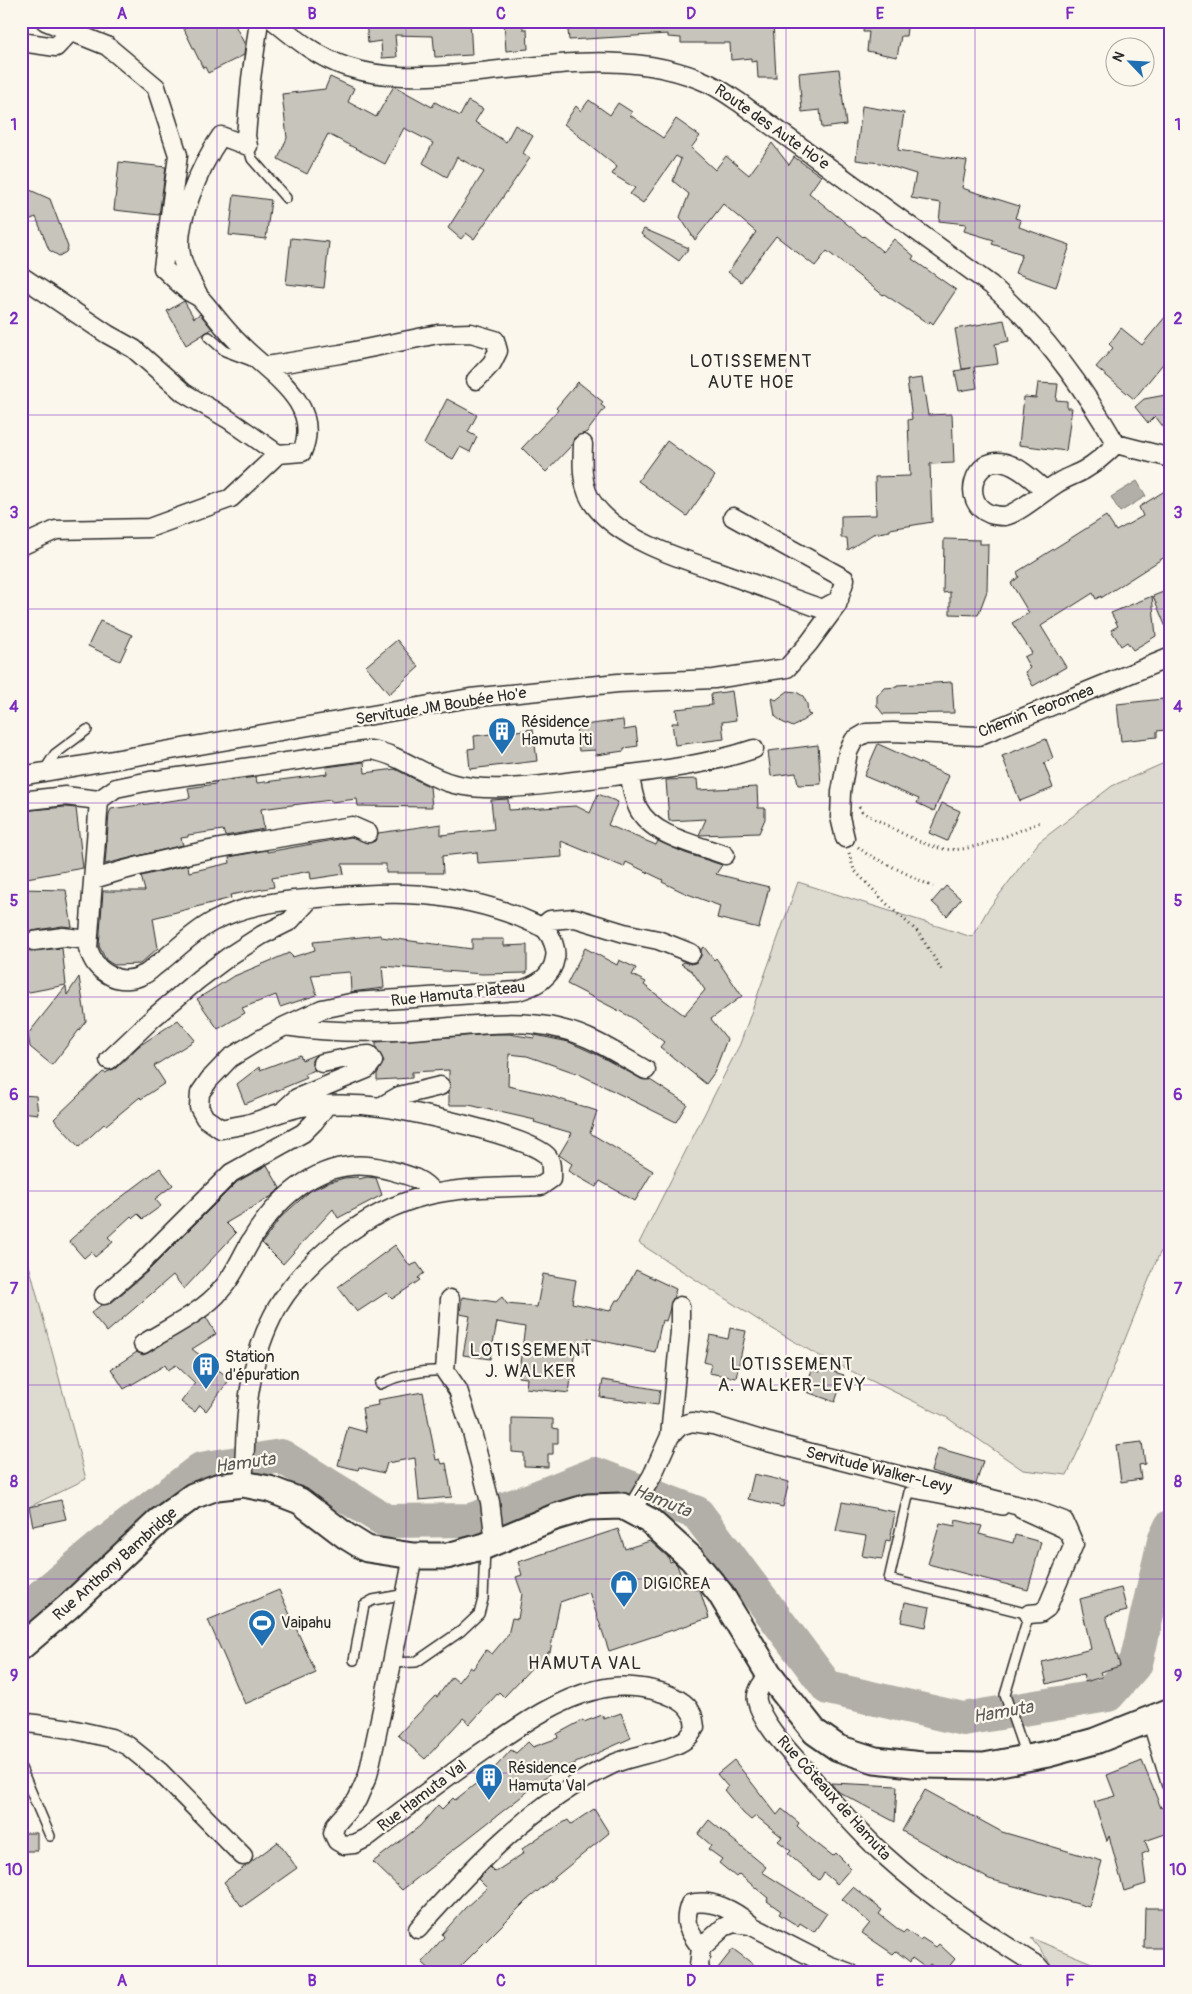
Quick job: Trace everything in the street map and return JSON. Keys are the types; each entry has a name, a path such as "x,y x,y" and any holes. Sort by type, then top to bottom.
{"main road":[{"name":"Rue Anthony Bambridge","path":"21,1647 69,1606 159,1521 193,1496 243,1479 300,1501 346,1536 367,1549 413,1556 447,1556 588,1507 634,1506 692,1559 720,1593 769,1674 815,1732 838,1748 876,1760 922,1765 984,1766 1023,1747 1095,1742 1161,1715"}],"street":[{"path":"45,21 107,46 156,87 178,155 162,268 189,292 199,297"},
{"path":"248,146 246,136 250,89 259,21"},
{"name":"Route des Aute Ho'e","path":"274,21 301,44 322,56 347,67 371,73 420,76 587,62 651,66 681,73 710,84 739,102 965,266 1016,308 1063,362 1116,444"},
{"path":"21,42 56,47 71,31"},
{"path":"21,546 56,530 149,528 158,525 231,498 278,454 302,452 306,443 306,424 300,406 291,393 266,366 220,325 199,297 182,258 179,240 182,222 189,200 212,149 221,136 248,146"},
{"path":"21,276 107,334 134,349 184,393 228,419 278,454"},
{"path":"266,366 340,354 438,334 471,333 495,340 498,351 492,363 476,380"},
{"path":"583,444 582,466 585,488 594,506 610,521 641,542 690,562 822,609 839,600"},
{"path":"1046,491 1021,471 1000,458 982,468 970,482 978,505 998,519 1083,470 1105,455 1116,444 1171,458"},
{"name":"Servitude JM Boubée Ho'e","path":"21,776 470,698 618,683 730,677 787,668 809,643 837,605 845,579 733,517"},
{"name":"Chemin Teoromea","path":"843,781 848,752 854,740 866,734 893,732 978,736 1171,657"},
{"path":"21,801 65,796 99,800 116,788 150,780 370,750 387,753 427,774 454,784 476,787 529,786 629,774 725,759 754,749"},
{"path":"629,774 638,808 646,820 660,831 725,854"},
{"path":"843,781 840,817 845,838"},
{"path":"99,800 88,948 93,962 102,971 116,978 129,980 144,975 194,934 213,922 270,903 358,894 406,894 447,898 520,917 542,927 550,920 575,918 624,933 658,940 690,953"},
{"path":"94,879 132,866 223,847 352,826 368,833"},
{"path":"109,1060 153,1018 199,979 262,935 290,921 311,898"},
{"name":"Rue Hamuta Plateau","path":"243,1479 246,1449 246,1417 251,1381 261,1346 277,1309 300,1276 327,1249 359,1226 393,1207 434,1194 462,1189 541,1186 551,1179 551,1167 548,1156 502,1135 460,1123 380,1107 308,1106 283,1111 247,1124 221,1129 205,1118 199,1107 200,1094 209,1080 230,1058 261,1038 322,1009 355,1002 518,991 536,985 548,975 555,958 554,944 542,927"},
{"path":"34,941 63,937 88,940"},
{"path":"285,1026 313,1030 368,1032 494,1024 522,1024 560,1028 590,1039 646,1070"},
{"path":"283,1111 297,1098 367,1068 373,1061 369,1055 322,1063"},
{"path":"380,1107 398,1096 440,1086"},
{"path":"104,1295 140,1264 231,1173 303,1133 326,1106"},
{"path":"142,1344 206,1304 221,1291 260,1227 281,1200 306,1180 331,1170 358,1166 379,1167 410,1175 428,1186 434,1194"},
{"path":"450,1298 444,1371 458,1390 472,1432 490,1502 491,1540"},
{"path":"634,1506 652,1476 670,1436 680,1331 680,1306"},
{"name":"Servitude Walker-Levy","path":"670,1436 680,1426 692,1422 713,1425 768,1442 1035,1510 1064,1521 1072,1541"},
{"path":"1029,1614 1040,1613 1047,1608 1074,1544 1072,1541"},
{"name":"Rue Hamuta Val","path":"413,1556 368,1775 357,1800 336,1824 333,1833 337,1841 344,1845 354,1844 366,1838 465,1763 520,1726 560,1703 596,1690 634,1688 660,1692 679,1700 691,1711 695,1727 687,1739 612,1764 539,1810 499,1842 462,1879 418,1929"},
{"name":"Rue Côteaux de Hamuta","path":"769,1674 759,1688 757,1700 766,1721 785,1746 844,1814 884,1855 924,1889 973,1926 1038,1966 1044,1973"},
{"path":"1161,1715 1171,1784"},
{"path":"21,1722 71,1729 111,1738 128,1746 160,1772 244,1856"},
{"path":"701,1973 699,1966 701,1948 686,1923 686,1913 690,1904 700,1901 713,1904 741,1916 750,1925 828,1965 850,1973"},
{"path":"701,1948 724,1927 734,1924 750,1925"}],"lane":[{"path":"248,146 252,159 286,198"},
{"path":"209,337 225,351 266,366"},
{"path":"43,773 55,754 87,730"},
{"path":"380,1384 395,1377 423,1370 444,1371"},
{"path":"1023,1747 1005,1695 1029,1614 889,1579 909,1492 1020,1514 1061,1532 1072,1541"},
{"path":"392,1663 416,1662 462,1631 478,1614 483,1599 491,1540"},
{"path":"354,1660 364,1605 372,1600 406,1594"},
{"path":"21,1768 50,1836"}],"path":[{"path":"843,781 862,812 901,832 939,848 958,850 977,846 1042,822"},
{"path":"845,838 867,854 933,887"},
{"path":"845,838 854,870 918,932 943,972"}],"shaded area":[{"path":"1137,481 1146,496 1120,512 1111,497"},
{"path":"1171,760 1171,1233 1158,1257 1093,1419 1067,1475 1023,1470 946,1417 814,1353 766,1325 639,1243 740,1044 798,882 972,937 987,911 1039,842 1112,786"},
{"path":"21,1235 86,1479 21,1511"},
{"path":"1031,1938 1116,1973 1058,1973"}],"building":[{"path":"180,21 233,21 245,45 244,55 208,73 205,67 203,68"},
{"path":"366,21 470,21 472,55 435,57 433,36 395,35 397,57 382,58 381,41 368,43"},
{"path":"504,21 523,21 523,29 527,29 528,49 506,51"},
{"path":"567,21 710,21 710,25 743,23 743,21 773,21 776,78 758,78 757,61 751,62 751,58 731,60 730,43 681,43 681,38 668,37 668,34 569,40"},
{"path":"864,21 908,21 906,36 901,36 897,57 867,51 869,32 863,32"},
{"path":"839,69 846,125 822,128 820,110 802,112 799,73"},
{"path":"330,77 354,88 348,102 376,117 394,86 432,107 435,102 460,116 468,101 483,109 475,122 506,142 515,125 533,136 523,153 530,158 474,239 466,233 461,239 448,228 484,172 457,157 447,177 423,163 433,143 404,128 385,164 328,134 307,174 278,159 287,138 282,94 325,89"},
{"path":"589,100 610,115 618,103 632,112 630,115 663,138 676,119 700,136 691,148 715,170 726,156 749,175 772,143 789,165 794,157 821,176 809,193 863,237 883,252 894,239 914,256 912,259 956,290 933,324 930,321 929,324 883,295 827,251 815,266 776,236 741,282 728,272 756,232 723,204 695,240 680,217 689,194 673,181 681,159 676,156 643,203 630,194 635,188 612,174 617,167 564,124 576,106 581,111"},
{"path":"862,106 904,113 898,150 967,161 962,188 1019,206 1015,218 1021,220 1019,227 1070,245 1056,287 1015,273 1022,254 992,244 994,240 964,231 966,224 939,221 941,203 911,198 916,174 880,163 856,160"},
{"path":"119,162 166,167 159,215 114,210"},
{"path":"21,186 50,199 68,247 66,252 59,256 49,250 36,217 21,223"},
{"path":"234,195 271,200 266,239 229,235"},
{"path":"644,229 689,248 679,261 641,234"},
{"path":"291,238 329,242 324,288 286,284"},
{"path":"184,301 194,318 200,314 212,329 186,345 167,311"},
{"path":"1171,310 1171,354 1134,399 1096,367 1113,348 1109,344 1121,328 1142,345"},
{"path":"1004,320 1009,341 995,344 998,364 974,367 977,388 959,391 955,371 971,368 962,369 955,329"},
{"path":"922,378 928,415 952,414 954,463 930,464 932,522 890,529 890,531 873,534 848,550 847,538 841,538 841,516 876,515 875,477 910,476 908,420 912,419 907,380"},
{"path":"578,382 603,402 601,405 605,408 587,432 574,438 572,445 546,472 522,448 558,410 556,408"},
{"path":"1038,383 1058,384 1056,400 1067,401 1067,408 1072,408 1066,451 1019,445 1024,397 1036,398"},
{"path":"1171,394 1171,437 1155,416 1148,423 1135,407 1144,399"},
{"path":"447,399 477,415 468,432 477,437 470,452 460,447 453,459 424,444"},
{"path":"667,441 715,476 687,516 638,481"},
{"path":"1171,487 1171,553 1101,598 1101,596 1096,599 1093,593 1041,626 1066,667 1033,686 1025,672 1030,668 1024,657 1032,653 1012,623 1029,613 1011,583 1019,577 1017,572 1106,516 1116,531 1143,516 1139,507"},
{"path":"944,539 980,540 980,544 988,544 987,591 978,615 950,614 950,592 943,593"},
{"path":"1171,589 1171,637 1170,637 1153,596"},
{"path":"1152,596 1156,636 1133,650 1127,642 1121,646 1111,630 1118,626 1111,613"},
{"path":"100,621 132,635 120,661 88,646"},
{"path":"397,640 419,667 389,694 366,666"},
{"path":"952,682 954,713 883,714 877,706 877,696 884,688 897,687 897,685"},
{"path":"732,691 736,720 722,722 724,739 675,745 672,723 678,723 676,709 712,705 711,694"},
{"path":"788,691 796,692 803,696 807,704 808,714 811,715 793,727 775,716 772,698 776,700"},
{"path":"1163,699 1166,730 1157,731 1157,737 1121,741 1117,704"},
{"path":"623,720 624,730 636,728 638,746 624,748 624,751 596,755 595,750 579,751 576,726"},
{"name":"Résidence Hamuta Iti","path":"533,729 537,761 470,769 468,749 475,748 474,736"},
{"path":"1046,739 1053,758 1044,763 1053,788 1020,801 1002,756"},
{"path":"878,744 949,776 934,811 917,803 919,799 864,776"},
{"path":"818,745 821,784 798,785 796,773 771,776 768,751"},
{"path":"364,762 365,773 395,769 430,787 432,807 358,806 357,799 331,802 331,800 261,809 264,829 225,836 223,830 188,835 188,837 181,838 183,845 105,864 111,809 190,798 188,788 216,784 216,782 256,777 257,783 327,774 326,767"},
{"path":"697,779 698,790 757,787 758,808 765,808 765,819 759,833 699,835 706,819 669,821 666,780"},
{"path":"598,794 618,802 608,825 656,845 658,841 685,853 722,865 716,874 769,887 759,928 717,918 720,906 685,893 626,862 624,867 561,841 562,857 478,863 477,852 442,856 443,873 386,873 386,864 342,864 344,874 311,879 310,871 272,878 274,887 230,895 231,898 153,918 158,948 140,964 114,965 106,960 99,946 103,891 145,891 141,876 188,865 189,872 230,863 229,857 351,837 370,843 375,841 378,833 441,824 441,835 494,829 491,800 508,799 509,810 576,806 590,813"},
{"path":"942,803 960,811 947,841 929,833"},
{"path":"65,807 76,808 83,868 21,879 21,811"},
{"path":"946,886 961,899 947,916 932,902"},
{"path":"21,889 66,890 72,927 62,926 32,931 24,937 23,942 30,951 62,948 66,985 24,993 21,978"},
{"path":"380,935 381,937 472,949 472,939 504,939 504,946 527,945 527,973 482,974 382,966 384,988 351,992 350,972 311,975 317,995 280,1007 276,995 242,1008 245,1013 218,1029 197,999 232,977 289,953 293,957 315,950 313,942"},
{"path":"704,947 714,960 716,958 742,996 711,1019 727,1039 714,1073 706,1084 660,1047 664,1042 631,1017 567,984 585,948 617,965 619,960 636,968 632,975 646,982 644,985 684,1015 705,990 692,971 681,964 684,962 692,964 697,962 701,956 701,949"},
{"path":"79,977 86,1021 52,1065 30,1047 28,1034 66,986 67,995"},
{"path":"178,1020 195,1040 154,1066 165,1083 141,1099 140,1097 106,1125 104,1124 79,1147 54,1119 103,1072 105,1073 116,1068 139,1046"},
{"path":"494,1034 534,1038 535,1035 569,1042 600,1056 641,1079 650,1080 687,1104 676,1122 579,1074 527,1056 509,1054 508,1086 541,1093 597,1111 590,1133 653,1171 635,1201 600,1181 596,1187 568,1171 572,1164 559,1155 572,1133 534,1122 535,1120 469,1105 449,1105 449,1070 412,1072 412,1078 377,1080 377,1074 384,1061 376,1047 376,1042"},
{"path":"317,1054 312,1060 312,1066 315,1070 305,1074 307,1078 245,1104 237,1084 259,1067 260,1070 300,1055 302,1060"},
{"path":"21,1095 36,1096 38,1114 21,1112"},
{"path":"267,1165 280,1188 272,1196 226,1223 236,1233 184,1289 173,1275 107,1332 91,1313 101,1305 111,1303 147,1272 237,1182"},
{"path":"160,1168 173,1185 155,1199 161,1206 143,1219 138,1214 133,1218 131,1216 108,1237 113,1242 95,1257 91,1252 84,1258 69,1241 99,1214"},
{"path":"358,1177 359,1179 367,1177 376,1178 382,1195 338,1218 333,1209 283,1264 262,1243 281,1217 310,1191 344,1178"},
{"path":"395,1245 410,1266 417,1263 424,1273 418,1278 420,1280 392,1299 386,1293 357,1312 338,1287"},
{"path":"636,1270 676,1289 666,1321 662,1320 655,1352 588,1338 586,1351 575,1349 569,1393 526,1388 527,1378 518,1377 525,1327 497,1322 490,1359 463,1355 470,1316 460,1314 462,1297 496,1302 502,1297 507,1304 537,1307 543,1274 576,1280 572,1303 610,1311 616,1300 620,1300"},
{"path":"206,1317 216,1334 192,1349 230,1379 206,1411 200,1405 195,1412 181,1402 195,1383 176,1365 168,1370 165,1365 124,1389 111,1369 137,1352 143,1355 148,1353"},
{"path":"730,1328 746,1331 736,1378 709,1373 711,1364 704,1362 710,1335 728,1339"},
{"path":"821,1368 844,1375 835,1402 804,1391 812,1370 820,1372"},
{"path":"603,1380 660,1390 658,1405 600,1397"},
{"path":"423,1392 436,1460 440,1459 442,1464 446,1463 452,1497 419,1500 415,1458 387,1463 384,1473 359,1467 358,1470 338,1465 348,1427 366,1432 362,1408 378,1405 377,1400"},
{"path":"512,1418 553,1419 553,1428 558,1429 558,1443 553,1443 553,1454 548,1454 548,1467 524,1466 524,1453 512,1452"},
{"path":"1142,1442 1145,1464 1139,1465 1141,1479 1121,1482 1116,1445"},
{"path":"938,1448 983,1461 976,1484 931,1471"},
{"path":"754,1474 789,1482 783,1507 748,1499"},
{"path":"61,1500 66,1519 33,1526 29,1507"},
{"path":"842,1502 895,1512 890,1541 886,1540 882,1559 862,1556 866,1536 836,1531"},
{"path":"956,1520 982,1526 979,1534 1013,1543 1015,1535 1041,1542 1028,1590 928,1564 940,1523 955,1526"},
{"path":"618,1529 625,1549 650,1541 668,1557 670,1562 673,1561 677,1565 681,1576 686,1575 694,1590 698,1589 700,1591 709,1618 609,1651 589,1592 560,1602 546,1663 538,1661 504,1697 499,1692 470,1724 463,1718 425,1759 398,1735 435,1696 437,1697 452,1677 458,1682 470,1667 473,1669 486,1650 492,1654 508,1635 512,1618 518,1619 522,1594 516,1577 522,1575 518,1562"},
{"path":"1121,1588 1127,1611 1106,1616 1120,1666 1100,1672 1102,1677 1085,1682 1083,1674 1047,1684 1042,1662 1091,1649 1080,1599"},
{"name":"Vaipahu","path":"279,1590 316,1673 245,1704 208,1620"},
{"path":"905,1602 930,1607 926,1627 901,1622"},
{"name":"Résidence Hamuta Val","path":"621,1713 631,1738 549,1775 402,1890 373,1862 420,1826 438,1805 442,1809 453,1798 455,1800 492,1771 511,1750 516,1753 528,1742 533,1747 558,1738 557,1734 583,1720 584,1722 602,1715 604,1719"},
{"path":"734,1760 777,1815 782,1809 799,1823 797,1826 811,1839 833,1856 836,1853 851,1868 837,1884 824,1873 819,1880 788,1854 791,1851 778,1841 782,1837 756,1816 751,1820 743,1813 724,1790 728,1787 717,1774"},
{"path":"1142,1761 1161,1808 1171,1804 1171,1832 1145,1841 1149,1851 1142,1854 1146,1884 1124,1891 1109,1836 1107,1841 1094,1802 1115,1796 1107,1775"},
{"path":"831,1783 897,1786 895,1822 837,1791"},
{"path":"925,1790 1002,1832 1102,1861 1089,1907 989,1879 902,1831"},
{"name":"Résidence Hamuta Val","path":"594,1809 609,1833 527,1900 454,1973 434,1973 422,1962 444,1937 442,1934 465,1908 487,1888 478,1879 490,1867 495,1872 524,1853 522,1849 542,1835 568,1820 571,1824"},
{"path":"709,1820 766,1867 762,1872 827,1913 814,1932 800,1923 798,1926 779,1914 781,1911 767,1901 768,1898 739,1874 736,1877 719,1863 722,1859 708,1849 711,1845 698,1834"},
{"path":"21,1833 37,1833 37,1851 21,1851"},
{"path":"278,1842 297,1868 242,1907 224,1882"},
{"path":"853,1887 882,1910 879,1914 903,1933 906,1930 920,1940 922,1938 936,1947 939,1944 955,1959 944,1973 941,1973 930,1964 926,1968 912,1958 910,1962 896,1951 893,1954 862,1933 870,1923 842,1899"},
{"path":"1145,1908 1171,1908 1171,1948 1144,1948"},
{"path":"733,1949 765,1973 714,1973"}],"waterway":[{"name":"Hamuta","path":"21,1613 98,1549 201,1469 281,1456 386,1521 471,1520 525,1502 595,1474 697,1513 828,1688 963,1719 1108,1695 1136,1663 1164,1541 1171,1526"}],"place":[{"name":"Résidence Hamuta Iti","path":"502,755"},
{"name":"Station d'épuration","path":"206,1390"},
{"name":"DIGICREA","path":"624,1608"},
{"name":"Vaipahu","path":"262,1647"},
{"name":"Résidence Hamuta Val","path":"489,1801"}],"district":[{"name":"LOTISSEMENT AUTE HOE","path":"751,371"},
{"name":"LOTISSEMENT J. WALKER","path":"531,1360"},
{"name":"LOTISSEMENT A. WALKER-LEVY","path":"792,1374"},
{"name":"HAMUTA VAL","path":"585,1663"}]}
